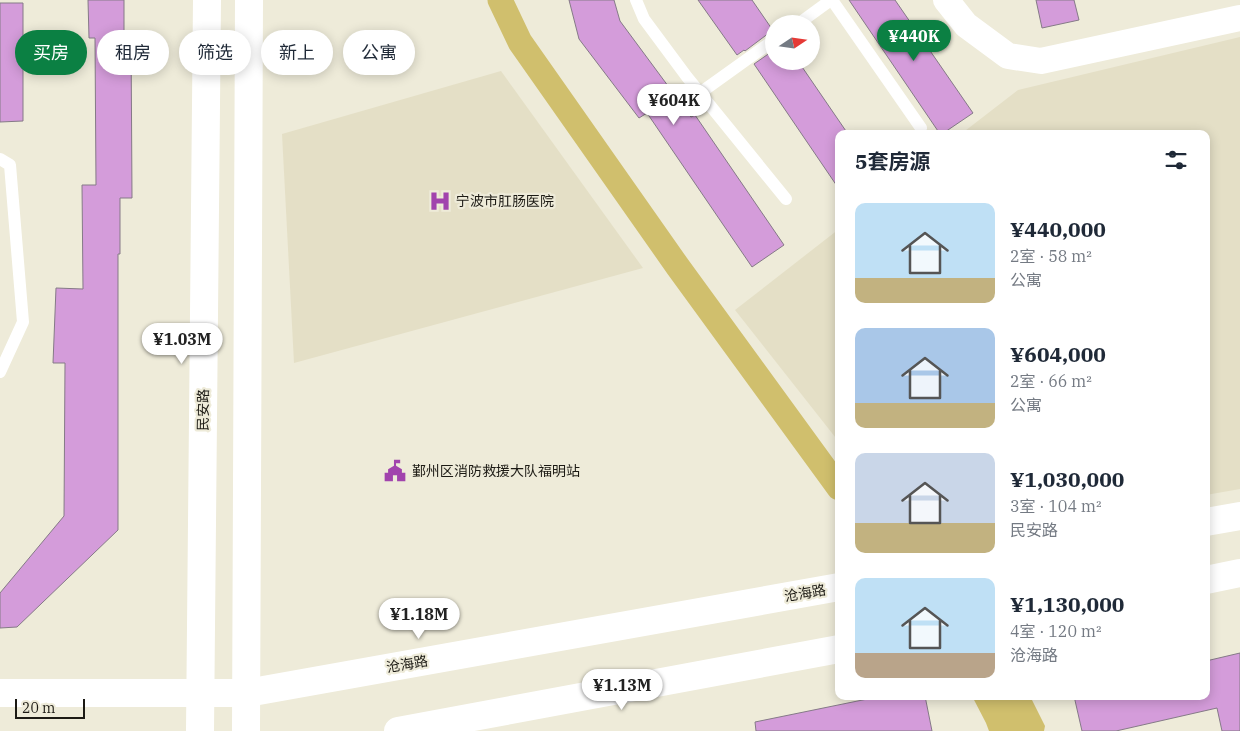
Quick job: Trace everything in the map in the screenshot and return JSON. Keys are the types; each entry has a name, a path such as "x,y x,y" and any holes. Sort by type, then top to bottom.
{"main road":[{"name":"民安路","path":"200,731 207,0"},
{"path":"246,731 249,0"},
{"path":"1210,521 1240,516"},
{"path":"1210,579 1240,573"},
{"name":"沧海路","path":"0,693 246,692 835,588"},
{"path":"398,731 835,649"}],"street":[{"path":"946,0 966,25 1008,56 1041,61 1240,18"}],"lane":[{"path":"636,0 644,19 700,93 786,200"},
{"path":"811,15 832,0 921,128"},
{"path":"700,93 765,46"},
{"path":"0,159 10,165 23,322 0,372"}],"shaded area":[{"path":"1240,37 1240,489 1210,494 1210,130 966,130 1018,90"},
{"name":"宁波市肛肠医院","path":"501,71 643,268 294,363 282,134"},
{"path":"835,232 835,437 735,310"},
{"path":"974,700 1032,700 1045,726 1044,731 989,731"}],"building":[{"path":"88,0 124,0 124,30 97,30 97,75 131,75 132,198 120,198 120,254 118,254 118,530 17,627 0,628 0,593 64,516 65,363 53,363 56,288 83,289 82,185 96,185 95,38 89,38"},
{"path":"569,0 614,0 620,21 691,117 695,115 784,245 752,267 647,113 639,118 579,39"},
{"path":"698,0 752,0 765,19 765,36 737,55"},
{"path":"849,0 895,0 973,113 948,130 937,130"},
{"path":"1036,0 1074,0 1079,20 1042,28"},
{"path":"0,3 23,3 23,30 15,30 15,75 23,75 23,121 0,122"},
{"path":"765,56 765,70 804,70 845,130 835,130 835,183 754,64"},
{"path":"1240,653 1240,731 1222,731 1217,708 1116,731 1082,731 1075,700 1210,700 1210,660"},
{"path":"862,700 926,700 932,731 756,731 755,722"}],"waterway":[{"path":"500,0 520,42 678,267 835,483"}],"place":[{"name":"宁波市肛肠医院","path":"440,201"},
{"name":"鄞州区消防救援大队福明站","path":"395,471"}]}
